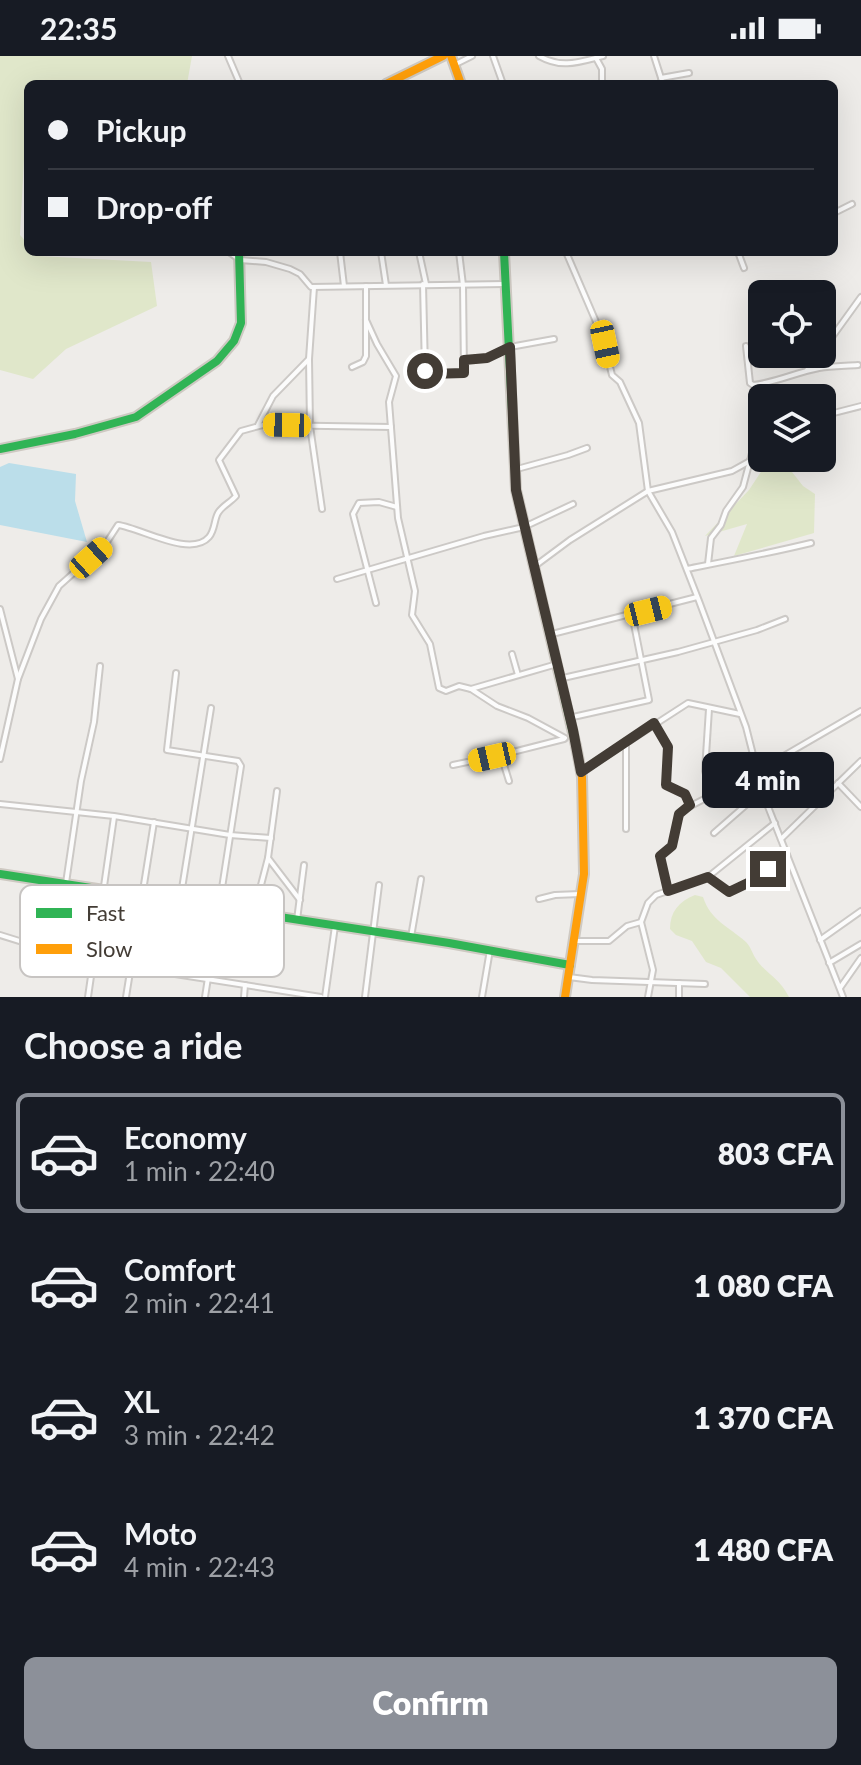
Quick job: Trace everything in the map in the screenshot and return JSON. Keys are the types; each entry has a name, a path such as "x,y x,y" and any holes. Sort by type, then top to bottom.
{"main road":[{"path":"394,80 443,56"},
{"path":"452,60 460,80"},
{"path":"0,449 75,434 136,417 217,361 234,341 241,323 239,256"},
{"path":"504,256 514,469 524,527 570,718 570,738 581,772 584,826 582,894 565,997"},
{"path":"0,874 79,885"},
{"path":"284,918 571,965"}],"street":[{"path":"228,56 238,80"},
{"path":"452,60 472,56"},
{"path":"493,56 502,80"},
{"path":"539,56 570,65 603,56"},
{"path":"654,56 662,80"},
{"path":"596,58 602,69 602,80"},
{"path":"665,80 689,73"},
{"path":"838,211 852,204"},
{"path":"239,256 290,269 314,287 508,284"},
{"path":"340,256 344,286"},
{"path":"382,256 386,285"},
{"path":"420,256 424,284 425,371 429,374 464,373 459,256"},
{"path":"568,256 603,338 612,375 620,382 639,423 648,491 666,520 687,569 746,727 762,791 843,997"},
{"path":"740,256 744,268"},
{"path":"352,367 365,359 366,286"},
{"path":"314,287 309,359 310,426 322,509"},
{"path":"836,331 861,297"},
{"path":"366,320 396,376 389,402 397,507 415,591 412,615 430,644 439,688 446,691 459,686 471,689 497,706 570,738"},
{"path":"464,360 487,358 510,347 554,339"},
{"path":"746,346 750,383 767,384 805,372 858,365"},
{"path":"258,425 273,396 309,359"},
{"path":"805,372 808,368"},
{"path":"836,412 861,406"},
{"path":"0,759 18,679 41,619 59,586 105,545 118,525 181,545 196,544 210,536 219,510 236,496 219,463 220,457 241,431 258,425 391,427"},
{"path":"514,469 587,448"},
{"path":"534,568 570,540 648,491 732,471 748,462"},
{"path":"708,564 711,538 743,487 748,468"},
{"path":"376,603 353,514 357,505 363,502 397,507"},
{"path":"337,579 524,527 573,504"},
{"path":"687,569 767,555 811,543"},
{"path":"550,634 697,597"},
{"path":"0,609 18,679"},
{"path":"570,718 649,700 632,614"},
{"path":"561,678 757,630 785,619"},
{"path":"512,654 518,675"},
{"path":"471,689 557,664"},
{"path":"66,883 94,722 100,666"},
{"path":"176,673 166,747 170,751 236,760 241,766 223,885"},
{"path":"581,772 688,703 740,714"},
{"path":"183,885 211,708"},
{"path":"709,708 705,771 712,793"},
{"path":"668,891 660,856 672,846 679,814 737,773 756,772 861,711"},
{"path":"654,723 668,747 666,785 685,794 690,805"},
{"path":"453,765 570,738"},
{"path":"626,741 626,829"},
{"path":"501,755 509,781"},
{"path":"781,839 861,761"},
{"path":"838,783 861,807"},
{"path":"261,885 277,791"},
{"path":"714,833 762,791"},
{"path":"0,804 271,838"},
{"path":"105,885 114,816"},
{"path":"144,885 154,822"},
{"path":"648,997 653,970 641,922 652,899 708,877 776,824 791,827"},
{"path":"708,877 729,892 750,882 787,855"},
{"path":"268,858 300,900"},
{"path":"297,920 304,865"},
{"path":"411,937 421,879"},
{"path":"365,997 379,885"},
{"path":"539,899 582,894"},
{"path":"820,940 861,911"},
{"path":"575,941 609,941 627,926 641,922"},
{"path":"192,977 323,997 335,926"},
{"path":"0,935 20,941"},
{"path":"829,963 861,944"},
{"path":"482,997 490,950"},
{"path":"840,988 861,958"},
{"path":"88,997 90,977"},
{"path":"126,997 129,977"},
{"path":"205,997 208,977"},
{"path":"569,977 705,984"},
{"path":"679,983 679,997"},
{"path":"244,997 245,985"}],"green space":[{"path":"0,56 192,56 188,80 24,80 20,235 24,240 24,256 151,262 157,306 66,349 33,379 0,370"},
{"path":"761,472 792,472 803,486 815,494 814,533 734,556 747,524 705,536 749,490"},
{"path":"695,895 703,897 715,918 746,942 760,964 789,997 750,997 721,968 706,962 692,941 670,929 676,908"}],"water":[{"path":"9,463 76,474 75,501 87,542 0,525 0,467"}],"traffic: fast":[{"path":"0,449 75,434 136,417 217,361 234,341 241,323 239,256"},
{"path":"504,256 516,490 576,746"},
{"path":"0,874 72,885"},
{"path":"284,918 570,965"}],"traffic: slow":[{"path":"394,80 443,56"},
{"path":"451,56 460,80"},
{"path":"565,997 584,874 582,777 576,746"}],"route":[{"path":"425,371 427,374 464,373 464,360 487,358 510,347 516,490 581,772 654,723 667,741 666,785 685,794 690,805 679,814 672,846 660,856 668,891 708,877 729,892 768,869"}]}
